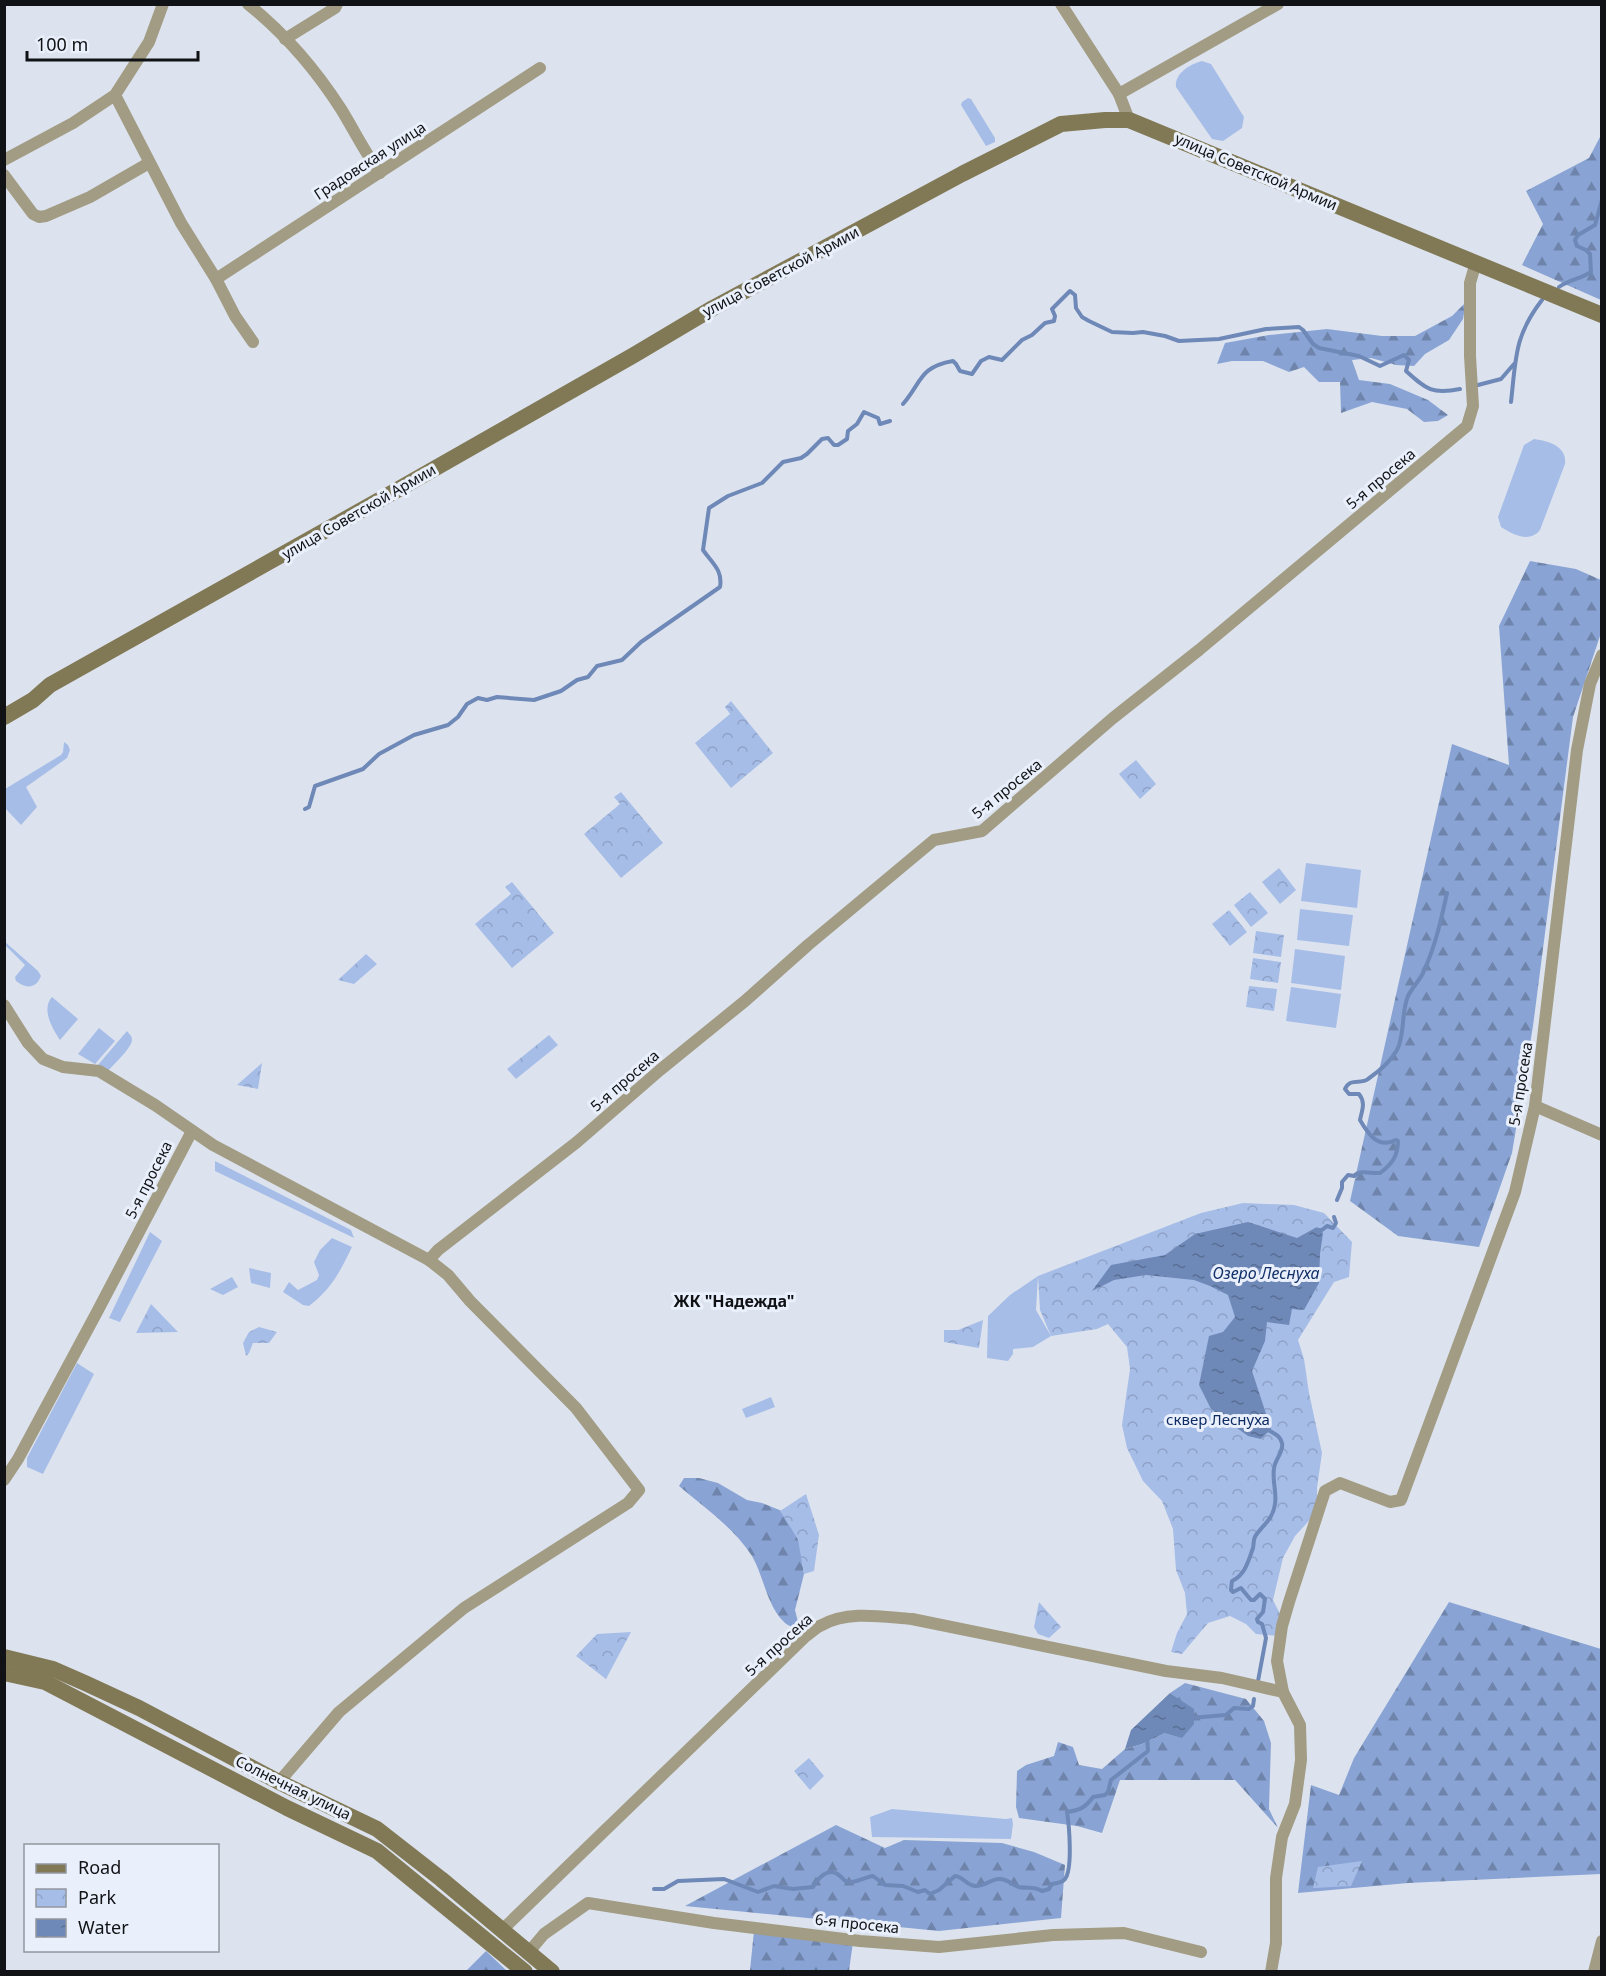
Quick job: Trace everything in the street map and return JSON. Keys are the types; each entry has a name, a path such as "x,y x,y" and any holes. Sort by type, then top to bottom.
{"street":[{"path":"4,160 73,123 115,95 149,42 163,4"},
{"path":"248,4 264,17 322,81 380,173"},
{"path":"285,39 335,8 337,4"},
{"path":"1061,4 1119,94 1129,120"},
{"path":"1119,94 1278,4"},
{"name":"Градовская улица","path":"216,279 540,68"},
{"path":"115,95 181,223 216,279 235,316 253,342"},
{"name":"улица Советской Армии","path":"4,717 33,700 50,685 713,308 909,202 1061,124 1129,120 1602,315"},
{"path":"4,175 33,214 39,217 90,197 149,163"},
{"name":"5-я просека","path":"429,1260 438,1250 577,1142 934,840 982,831 1113,718 1206,644 1467,426 1473,406 1470,284 1476,262"},
{"name":"5-я просека","path":"502,1930 807,1636 822,1625 854,1616 912,1619 1166,1671 1222,1678 1283,1692 1277,1660 1282,1626 1325,1491 1340,1484 1390,1502 1401,1500 1515,1192 1535,1107 1578,750 1590,684 1602,655"},
{"path":"4,1005 28,1043 43,1059 63,1067 99,1071 192,1131"},
{"path":"1535,1107 1602,1135"},
{"name":"5-я просека","path":"4,1480 97,1312 192,1131 213,1145 429,1260 448,1275 470,1301 576,1408 639,1490 628,1503 464,1608 339,1712 279,1782"},
{"name":"Солнечная улица","path":"4,1657 53,1669 85,1683 377,1829 552,1971"},
{"name":"Солнечная улица","path":"4,1673 45,1682 287,1808 377,1851 525,1971"},
{"path":"1271,1971 1276,1942 1276,1878 1282,1837 1295,1804 1301,1760 1300,1725 1283,1692"},
{"name":"6-я просека","path":"528,1953 544,1934 588,1903 714,1923 860,1941 939,1947 1053,1935 1124,1933 1201,1952"},
{"path":"1594,1971 1602,1941"}],"green space":[{"path":"1202,61 1211,64 1244,117 1242,128 1223,141 1212,139 1176,87 1176,82 1184,70"},
{"path":"968,98 971,99 995,138 995,142 986,146 961,105"},
{"path":"1601,135 1601,300 1522,265 1543,224 1526,191 1589,158"},
{"path":"1466,302 1463,319 1449,340 1425,354 1414,366 1396,365 1371,358 1352,360 1359,380 1390,384 1428,400 1448,415 1438,421 1424,422 1407,409 1372,402 1341,413 1340,382 1319,382 1304,367 1289,372 1263,361 1232,361 1217,364 1225,343 1269,335 1327,329 1382,336 1415,336 1452,316"},
{"path":"1534,439 1546,441 1560,449 1565,458 1565,464 1540,530 1526,537 1511,533 1501,527 1498,517 1524,445"},
{"path":"1530,561 1576,569 1601,580 1601,633 1573,717 1533,1026 1512,1153 1479,1247 1398,1236 1350,1201 1452,744 1509,765 1499,626"},
{"path":"731,701 773,753 731,788 695,743 730,714 725,707"},
{"path":"64,742 70,750 67,758 26,787 37,807 21,825 5,808 5,789 61,755"},
{"path":"1136,760 1156,784 1140,799 1119,774"},
{"path":"621,792 663,843 621,878 584,834 620,804 614,797"},
{"path":"1306,863 1361,870 1357,908 1301,901"},
{"path":"1279,868 1296,890 1280,904 1262,882"},
{"path":"512,882 554,933 512,968 475,924 511,894 505,887"},
{"path":"1250,892 1268,913 1251,927 1234,905"},
{"path":"1300,909 1353,915 1349,946 1297,940"},
{"path":"1229,910 1247,932 1230,946 1212,924"},
{"path":"1256,931 1284,935 1281,957 1253,953"},
{"path":"4,941 38,971 41,976 34,985 27,986 16,981 15,977 25,965 5,945"},
{"path":"1295,949 1345,956 1341,990 1291,983"},
{"path":"366,954 377,964 354,984 338,980"},
{"path":"1253,958 1281,962 1278,983 1250,979"},
{"path":"1249,986 1277,989 1274,1011 1246,1007"},
{"path":"1291,987 1341,994 1336,1028 1286,1021"},
{"path":"52,997 78,1019 60,1040 48,1013 47,1007"},
{"path":"99,1028 115,1041 95,1064 78,1054"},
{"path":"127,1031 132,1039 122,1056 108,1071 97,1066"},
{"path":"549,1035 558,1045 516,1079 507,1069"},
{"path":"262,1063 258,1089 237,1085"},
{"path":"215,1161 351,1230 354,1238 215,1171"},
{"name":"сквер Леснуха","path":"1243,1203 1294,1205 1324,1213 1352,1242 1349,1277 1334,1282 1298,1340 1304,1359 1322,1453 1317,1488 1317,1512 1295,1536 1283,1558 1273,1600 1281,1616 1278,1636 1256,1634 1246,1624 1230,1616 1208,1623 1182,1654 1171,1652 1177,1633 1187,1614 1185,1593 1176,1570 1173,1529 1162,1501 1143,1481 1127,1448 1122,1425 1130,1369 1127,1347 1108,1324 1097,1329 1051,1336 1040,1310 1038,1276 1201,1213"},
{"path":"150,1232 162,1241 120,1322 109,1318"},
{"path":"332,1238 352,1247 330,1286 309,1306 303,1305 283,1292 289,1282 298,1290 317,1280 319,1275 314,1262 320,1250"},
{"path":"249,1268 271,1273 270,1288 251,1283"},
{"path":"1038,1276 1036,1310 1051,1336 1033,1347 1013,1349 1013,1354 1008,1361 987,1358 988,1316 1010,1295"},
{"path":"232,1277 238,1287 223,1295 210,1289"},
{"path":"151,1304 178,1332 136,1333"},
{"path":"983,1320 979,1348 944,1342 944,1330 958,1330"},
{"path":"259,1327 277,1332 269,1343 253,1343 246,1356 243,1343 249,1332"},
{"path":"77,1363 94,1374 43,1474 27,1467 27,1458"},
{"path":"771,1397 775,1407 746,1418 742,1409"},
{"path":"684,1478 699,1478 718,1483 747,1500 782,1511 799,1541 804,1574 795,1610 800,1630 787,1625 778,1615 752,1556 737,1536 679,1486"},
{"path":"806,1494 819,1535 814,1571 804,1574 798,1539 780,1511"},
{"path":"1039,1602 1061,1627 1049,1638 1038,1634 1034,1627"},
{"path":"1449,1602 1601,1649 1601,1874 1408,1883 1298,1893 1311,1785 1339,1795 1354,1758"},
{"path":"631,1632 606,1679 576,1656 597,1634"},
{"path":"1185,1683 1246,1699 1264,1721 1271,1743 1269,1809 1278,1828 1235,1780 1120,1780 1102,1833 1077,1826 1019,1818 1016,1807 1017,1771 1026,1765 1054,1756 1058,1742 1073,1747 1079,1765 1102,1769 1125,1749 1165,1733 1194,1710 1170,1693"},
{"path":"809,1758 824,1776 810,1790 794,1771"},
{"path":"892,1809 1012,1818 1011,1839 872,1837 870,1817"},
{"path":"836,1825 885,1848 904,1840 1002,1843 1034,1852 1065,1865 1061,1918 939,1931 685,1906"},
{"path":"1362,1861 1351,1886 1313,1888 1318,1867"},
{"path":"754,1931 853,1942 849,1971 751,1972"},
{"path":"486,1951 507,1971 466,1971"}],"water":[{"name":"Озеро Леснуха","path":"1248,1222 1297,1238 1317,1227 1323,1233 1319,1283 1304,1310 1292,1309 1289,1325 1267,1322 1265,1341 1252,1371 1271,1429 1261,1439 1248,1436 1211,1409 1199,1385 1209,1336 1223,1332 1235,1317 1228,1295 1194,1280 1146,1275 1114,1280 1092,1291 1111,1265 1165,1255 1195,1234"},
{"path":"1170,1693 1194,1709 1194,1724 1182,1738 1165,1733 1125,1749 1131,1730"}],"waterway":[{"path":"1559,287 1591,272 1590,254 1577,246 1575,240 1578,235 1595,225 1602,200"},
{"path":"903,404 922,376 934,367 953,361 960,371 972,374 981,361 989,357 1002,360 1022,340 1032,335 1045,323 1054,321 1055,316 1052,309 1070,291 1075,295 1076,308 1082,317 1112,332 1143,332 1179,341 1219,339 1266,329 1299,327 1319,348 1359,356 1380,366 1404,355 1409,360 1406,371 1424,386 1436,391 1460,389"},
{"path":"1511,402 1521,337 1542,300"},
{"path":"1478,385 1501,379 1514,364"},
{"path":"305,809 309,807 315,786 363,769 379,754 414,735 448,725 458,717 467,704 478,698 534,700 561,691 577,680 588,677 597,666 622,660 641,642 720,587 718,571 703,550 709,508 728,496 762,483 783,462 801,458 822,439 828,438 834,445 838,445 847,439 848,431 857,424 864,412 878,418 880,424 890,421"},
{"path":"1337,1200 1342,1182 1348,1175 1354,1176 1363,1172 1380,1173 1391,1163 1395,1155 1398,1141 1384,1143 1374,1139 1360,1120 1363,1107 1361,1097 1359,1094 1349,1094 1345,1089 1350,1083 1365,1081 1372,1076 1388,1062 1397,1050 1406,1002 1423,973 1431,953 1447,893"},
{"path":"1316,1230 1322,1230 1327,1226 1333,1228 1336,1223 1334,1217"},
{"path":"1258,1681 1266,1638 1262,1624 1257,1619 1263,1612 1265,1599 1260,1594 1251,1600 1241,1588 1233,1592 1231,1590 1232,1581 1243,1572 1248,1563 1255,1537 1274,1509 1274,1468 1282,1449 1282,1443 1266,1428"},
{"path":"1190,1718 1226,1715 1234,1708 1249,1709 1253,1706 1254,1699"},
{"path":"654,1889 664,1889 678,1881 724,1879 758,1892 774,1886 793,1889 813,1887 821,1876 828,1872 836,1873 848,1882 873,1876 885,1885 903,1886 918,1892 925,1890 930,1894 939,1890 955,1876 975,1886 1001,1879 1019,1887 1042,1891 1049,1889 1052,1884 1064,1880 1069,1866 1067,1812 1082,1808 1093,1797 1105,1795 1111,1780 1148,1751 1147,1737"}],"district":[{"name":"ЖК \"Надежда\"","path":"734,1301"}]}
